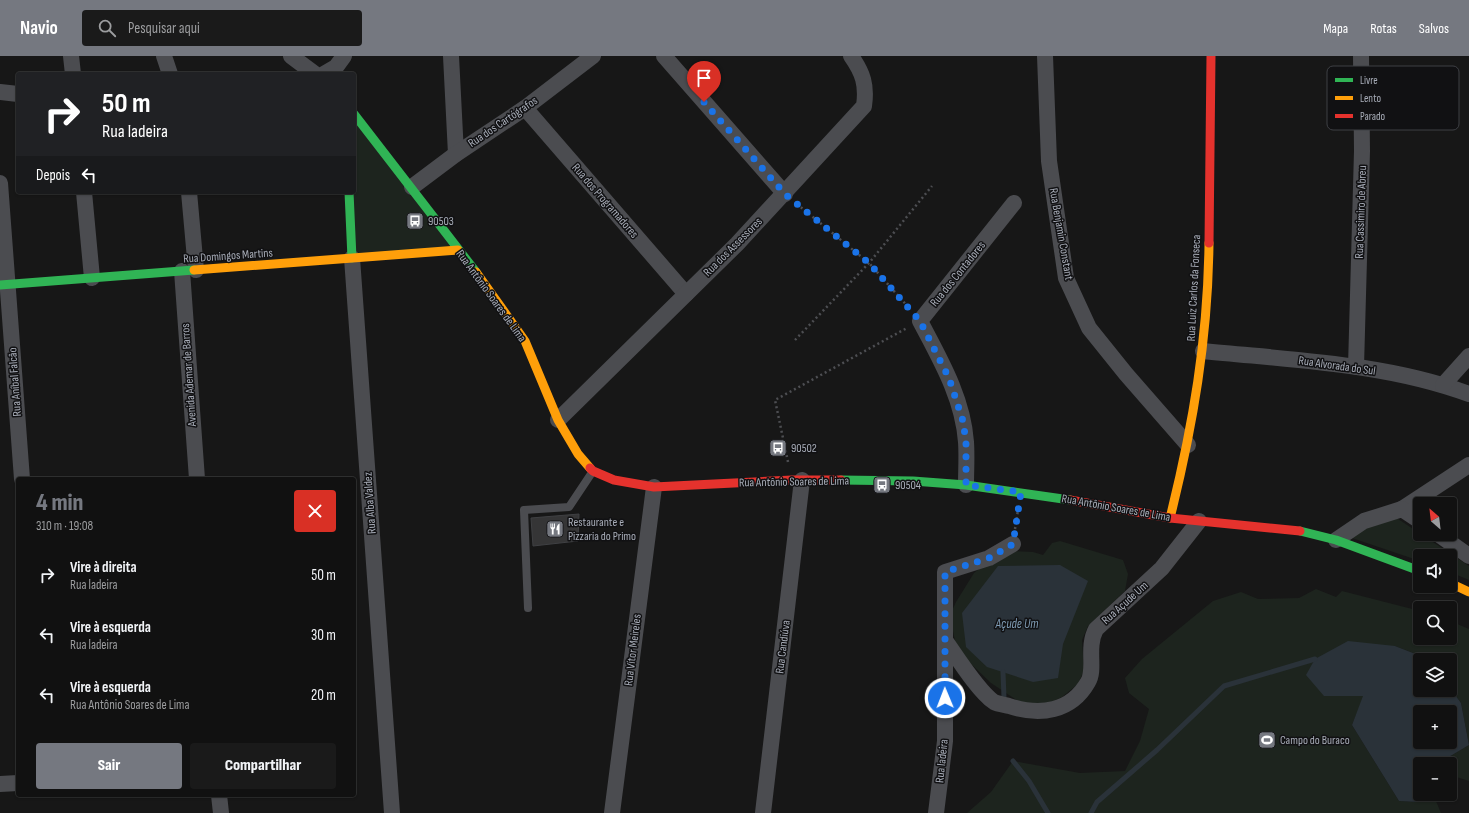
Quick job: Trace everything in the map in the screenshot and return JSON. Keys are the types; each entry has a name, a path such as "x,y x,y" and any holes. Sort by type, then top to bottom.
{"street":[{"path":"71,56 73,72"},
{"path":"164,56 169,72"},
{"path":"292,56 313,72"},
{"path":"327,72 336,67 344,56"},
{"path":"451,56 456,154"},
{"name":"Rua dos Cartógrafos","path":"412,187 456,154 525,108 593,56"},
{"path":"664,56 785,194"},
{"name":"Rua dos Assessores","path":"558,420 785,194 864,106 866,90 862,77 851,56"},
{"name":"Rua Benjamin Constant","path":"1045,56 1048,161 1066,278 1089,328 1126,374 1188,445"},
{"name":"Rua Luiz Carlos da Fonseca","path":"1170,518 1188,445 1203,351 1209,271 1211,56"},
{"path":"0,92 16,94"},
{"name":"Rua dos Programadores","path":"525,108 686,294"},
{"name":"Rua Antônio Soares de Lima","path":"356,117 412,187 503,308 525,341 539,371 558,420 578,454 593,471 614,480 654,487 797,480 912,481 966,485 1021,492 1170,518 1306,532 1336,540 1413,568"},
{"name":"Rua Cassimiro de Abreu","path":"1356,367 1362,130"},
{"name":"Rua Aníbal Falcão","path":"0,183 4,285 22,477"},
{"path":"84,194 92,278"},
{"name":"Avenida Ademar de Barros","path":"189,194 189,271 196,477"},
{"name":"Rua Alba Valdez","path":"349,194 352,258 392,813"},
{"name":"Rua dos Contadores","path":"920,321 1014,203"},
{"name":"Rua Domingos Martins","path":"4,285 458,250"},
{"path":"920,321 949,378 961,414 966,442 966,485"},
{"name":"Rua Alvorada do Sul","path":"1203,351 1356,367 1443,385 1469,394"},
{"path":"1443,385 1469,356"},
{"path":"1336,540 1364,521 1402,509 1469,465"},
{"name":"Rua Candiúva","path":"763,813 797,480"},
{"name":"Rua Vítor Meireles","path":"612,813 654,487"},
{"path":"1402,509 1413,517"},
{"name":"Rua Açude Um","path":"945,640 979,686 995,702 1018,709 1042,712 1062,707 1081,693 1089,679 1091,638 1096,629 1162,568 1199,521"},
{"path":"1448,541 1469,556"},
{"name":"Rua ladeira","path":"936,813 946,741 945,572 989,558 1013,544"},
{"path":"1457,586 1469,592"},
{"path":"0,784 16,783"},
{"path":"219,797 221,813"}],"lane":[{"path":"528,608 524,510 569,507 593,471"}],"path":[{"path":"795,340 869,263 932,186"},
{"path":"785,194 869,263 920,321 775,400 797,480"},
{"path":"1013,544 1021,492"}],"shaded area":[{"path":"356,117 458,250 352,258 353,194 356,194"},
{"path":"1395,517 1413,529 1413,541 1431,541 1443,549 1413,549 1413,559 1346,536"},
{"path":"1060,541 1123,560 1128,574 1125,591 1088,626 1082,640 1084,670 1078,684 1062,697 1043,706 1021,703 991,683 968,661 955,641 950,615 956,602 974,573 989,561 1008,551 1033,552 1043,555 1052,543"},
{"path":"1457,558 1469,566 1469,580 1457,575"},
{"path":"1316,589 1336,597 1342,591 1413,609 1413,645 1457,645 1457,624 1469,629 1469,745 1461,703 1457,697 1457,653 1413,653 1395,646 1324,696 1364,696 1352,725 1399,801 1436,801 1441,813 967,813 991,792 1013,761 1080,773 1125,771 1140,741 1149,709 1129,693 1125,678 1142,659 1213,601 1241,592 1258,599 1299,598"},
{"path":"1469,745 1469,781 1457,777 1457,757 1449,757"}],"water":[{"name":"Açude Um","path":"1060,565 1088,581 1063,644 1058,678 1033,682 987,667 966,647 962,613 998,566"},
{"path":"1348,641 1395,646 1413,653 1413,697 1457,697 1461,703 1469,745 1449,757 1413,757 1413,801 1417,802 1399,801 1352,725 1363,696 1324,696 1306,675 1315,659"}],"building":[{"name":"Restaurante e Pizzaria do Primo","path":"579,514 578,541 533,546 531,518"}],"waterway":[{"path":"1091,813 1097,802 1157,750 1224,686 1315,659"},
{"path":"1003,672 1004,698"},
{"path":"1013,761 1029,781 1048,813"}],"traffic: fast":[{"path":"356,117 476,272"},
{"path":"349,194 352,258"},
{"path":"0,285 194,270"},
{"path":"841,480 913,481 966,485 1070,500"},
{"path":"1300,531 1336,540 1413,568"}],"traffic: slow":[{"path":"1170,518 1186,450 1198,382 1206,313 1209,243"},
{"path":"194,270 458,250"},
{"path":"476,272 525,341 558,420 578,454 590,468"},
{"path":"1457,586 1469,592"}],"traffic: jam":[{"path":"1209,243 1211,56"},
{"path":"590,468 593,471 614,480 654,487 792,480 841,480"},
{"path":"1070,500 1170,518 1300,531"}],"place":[{"name":"90503","path":"415,221"},
{"name":"90502","path":"778,448"},
{"name":"90504","path":"882,485"},
{"name":"Restaurante e Pizzaria do Primo","path":"555,529"},
{"name":"Campo do Buraco","path":"1267,740"}],"route":[{"path":"704,102 785,194 869,263 920,321 949,378 957,399 963,421 966,442 966,485 1021,492 1013,544 989,558 945,572 945,698"}]}
